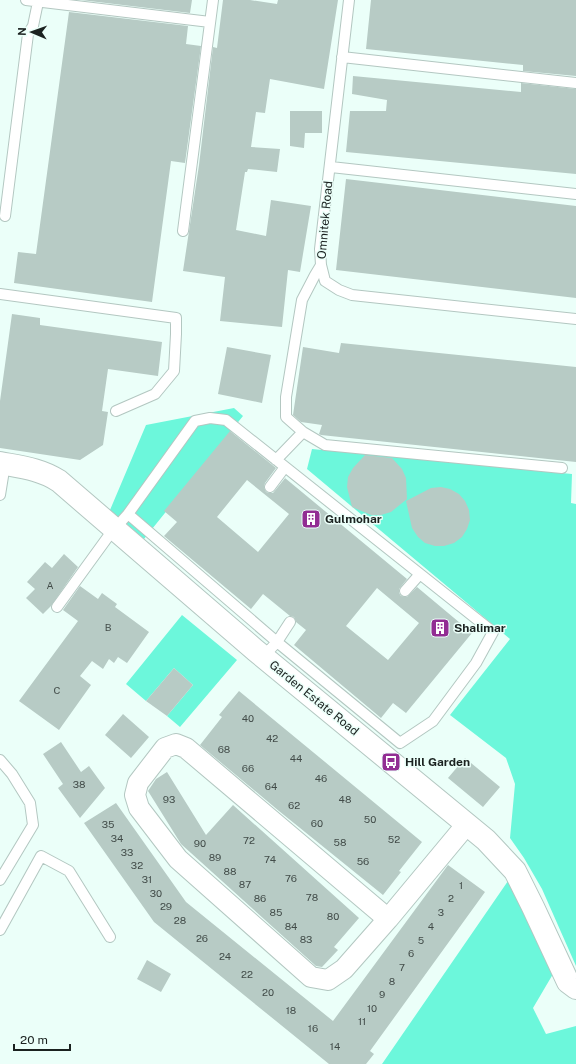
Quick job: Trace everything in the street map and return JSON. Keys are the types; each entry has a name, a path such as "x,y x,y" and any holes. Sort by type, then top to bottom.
{"street":[{"name":"Garden Estate Road","path":"2,463 48,474 121,521 270,649 486,840 514,871 533,907 568,982 576,988"},
{"path":"388,919 186,748 176,744 165,748 138,783 135,795 139,808 178,859 311,977 328,980 344,969 388,919 467,824"}],"lane":[{"path":"26,0 210,22"},
{"path":"183,231 213,0"},
{"name":"Omnitek Road","path":"349,0 331,167 320,249 321,266 325,281 352,296 576,319"},
{"path":"5,216 28,34 33,26 38,2"},
{"path":"342,57 576,83"},
{"path":"331,167 576,194"},
{"path":"321,266 302,300 286,397 286,417 303,432 325,445 562,468"},
{"path":"0,294 176,318 174,371 154,394 116,411"},
{"path":"57,607 195,420 210,418 226,420 493,632 476,662 433,722 400,743 270,649 290,622"},
{"path":"276,460 303,432"},
{"path":"0,494 2,463"},
{"path":"270,487 285,467"},
{"path":"405,591 420,574"},
{"path":"0,760 12,774 30,803 33,825 0,880"},
{"path":"0,930 41,856 69,871 110,936"}],"green space":[{"path":"234,408 243,416 144,539 110,510 146,425"},
{"path":"312,449 572,474 571,503 576,504 576,966 542,889 524,858 510,838 515,784 506,758 450,715 510,639 307,469"},
{"path":"182,615 237,660 180,727 167,716 193,685 174,668 146,701 126,684"},
{"path":"508,881 553,974 533,1008 546,1034 576,1026 576,1064 382,1064"}],"building":[{"path":"81,0 192,0 190,13"},
{"path":"223,0 250,0 277,4 278,0 338,0 324,89 270,79 265,113 256,112 251,147 280,149 277,172 248,169 247,172 245,172 236,230 266,236 271,200 311,206 300,272 288,270 282,327 220,321 225,277 183,271 199,165 213,47 217,48"},
{"path":"371,0 576,0 576,76 523,71 523,65 366,49"},
{"path":"69,12 188,26 186,44 201,46 185,163 171,161 152,302 14,283 18,252 36,254"},
{"path":"353,76 521,92 521,83 576,89 576,174 346,152 350,111 386,111 387,100 352,94"},
{"path":"290,111 322,111 322,133 305,133 304,148 290,146"},
{"path":"346,179 576,206 576,298 336,270"},
{"path":"12,314 40,318 40,325 162,342 158,376 108,369 102,411 108,412 103,445 80,460 0,448 0,401"},
{"path":"341,343 576,367 576,462 319,434 322,425 301,422 293,415 303,347 339,353"},
{"path":"227,347 271,355 262,403 218,394"},
{"path":"230,431 276,468 265,483 264,487 266,492 273,493 285,478 407,579 399,589 401,596 407,597 417,587 472,633 406,713 393,703 381,718 294,645 306,630 296,622 294,617 290,616 263,594 251,609 164,536 177,522 164,511","holes":["247,480 289,514 258,552 217,517","377,588 419,623 388,660 346,626"]},
{"path":"365,455 392,458 402,469 406,478 407,499 391,512 381,515 371,515 352,507 347,487 348,477 353,468"},
{"path":"441,487 450,489 459,494 465,501 469,510 470,520 462,537 454,543 444,546 435,546 425,543 418,537 412,528 406,501 431,488"},
{"path":"64,554 78,567 51,606 43,614 26,598 35,589 27,582 45,562 52,568"},
{"path":"80,586 98,599 102,593 117,604 115,607 149,632 127,663 118,657 114,663 109,659 103,669 92,661 80,676 91,685 59,730 19,701 78,621 63,610"},
{"path":"174,668 193,685 167,716 146,701"},
{"path":"239,691 422,842 399,871 401,872 383,895 200,745 222,717 219,715"},
{"path":"123,714 149,737 131,758 105,735"},
{"path":"61,742 81,772 89,766 105,788 80,818 58,788 63,784 43,754"},
{"path":"465,758 500,787 483,807 448,778"},
{"path":"167,772 206,835 233,805 359,918 334,947 338,950 322,967 316,966 181,844 148,791 156,779"},
{"path":"116,803 186,902 333,1021 448,865 485,892 370,1051 374,1054 366,1064 329,1064 154,922 84,823"},
{"path":"147,960 171,974 161,992 137,979"}],"place":[{"name":"Gulmohar","path":"311,519"},
{"name":"Shalimar","path":"440,628"},
{"name":"Hill Garden","path":"391,762"}]}
